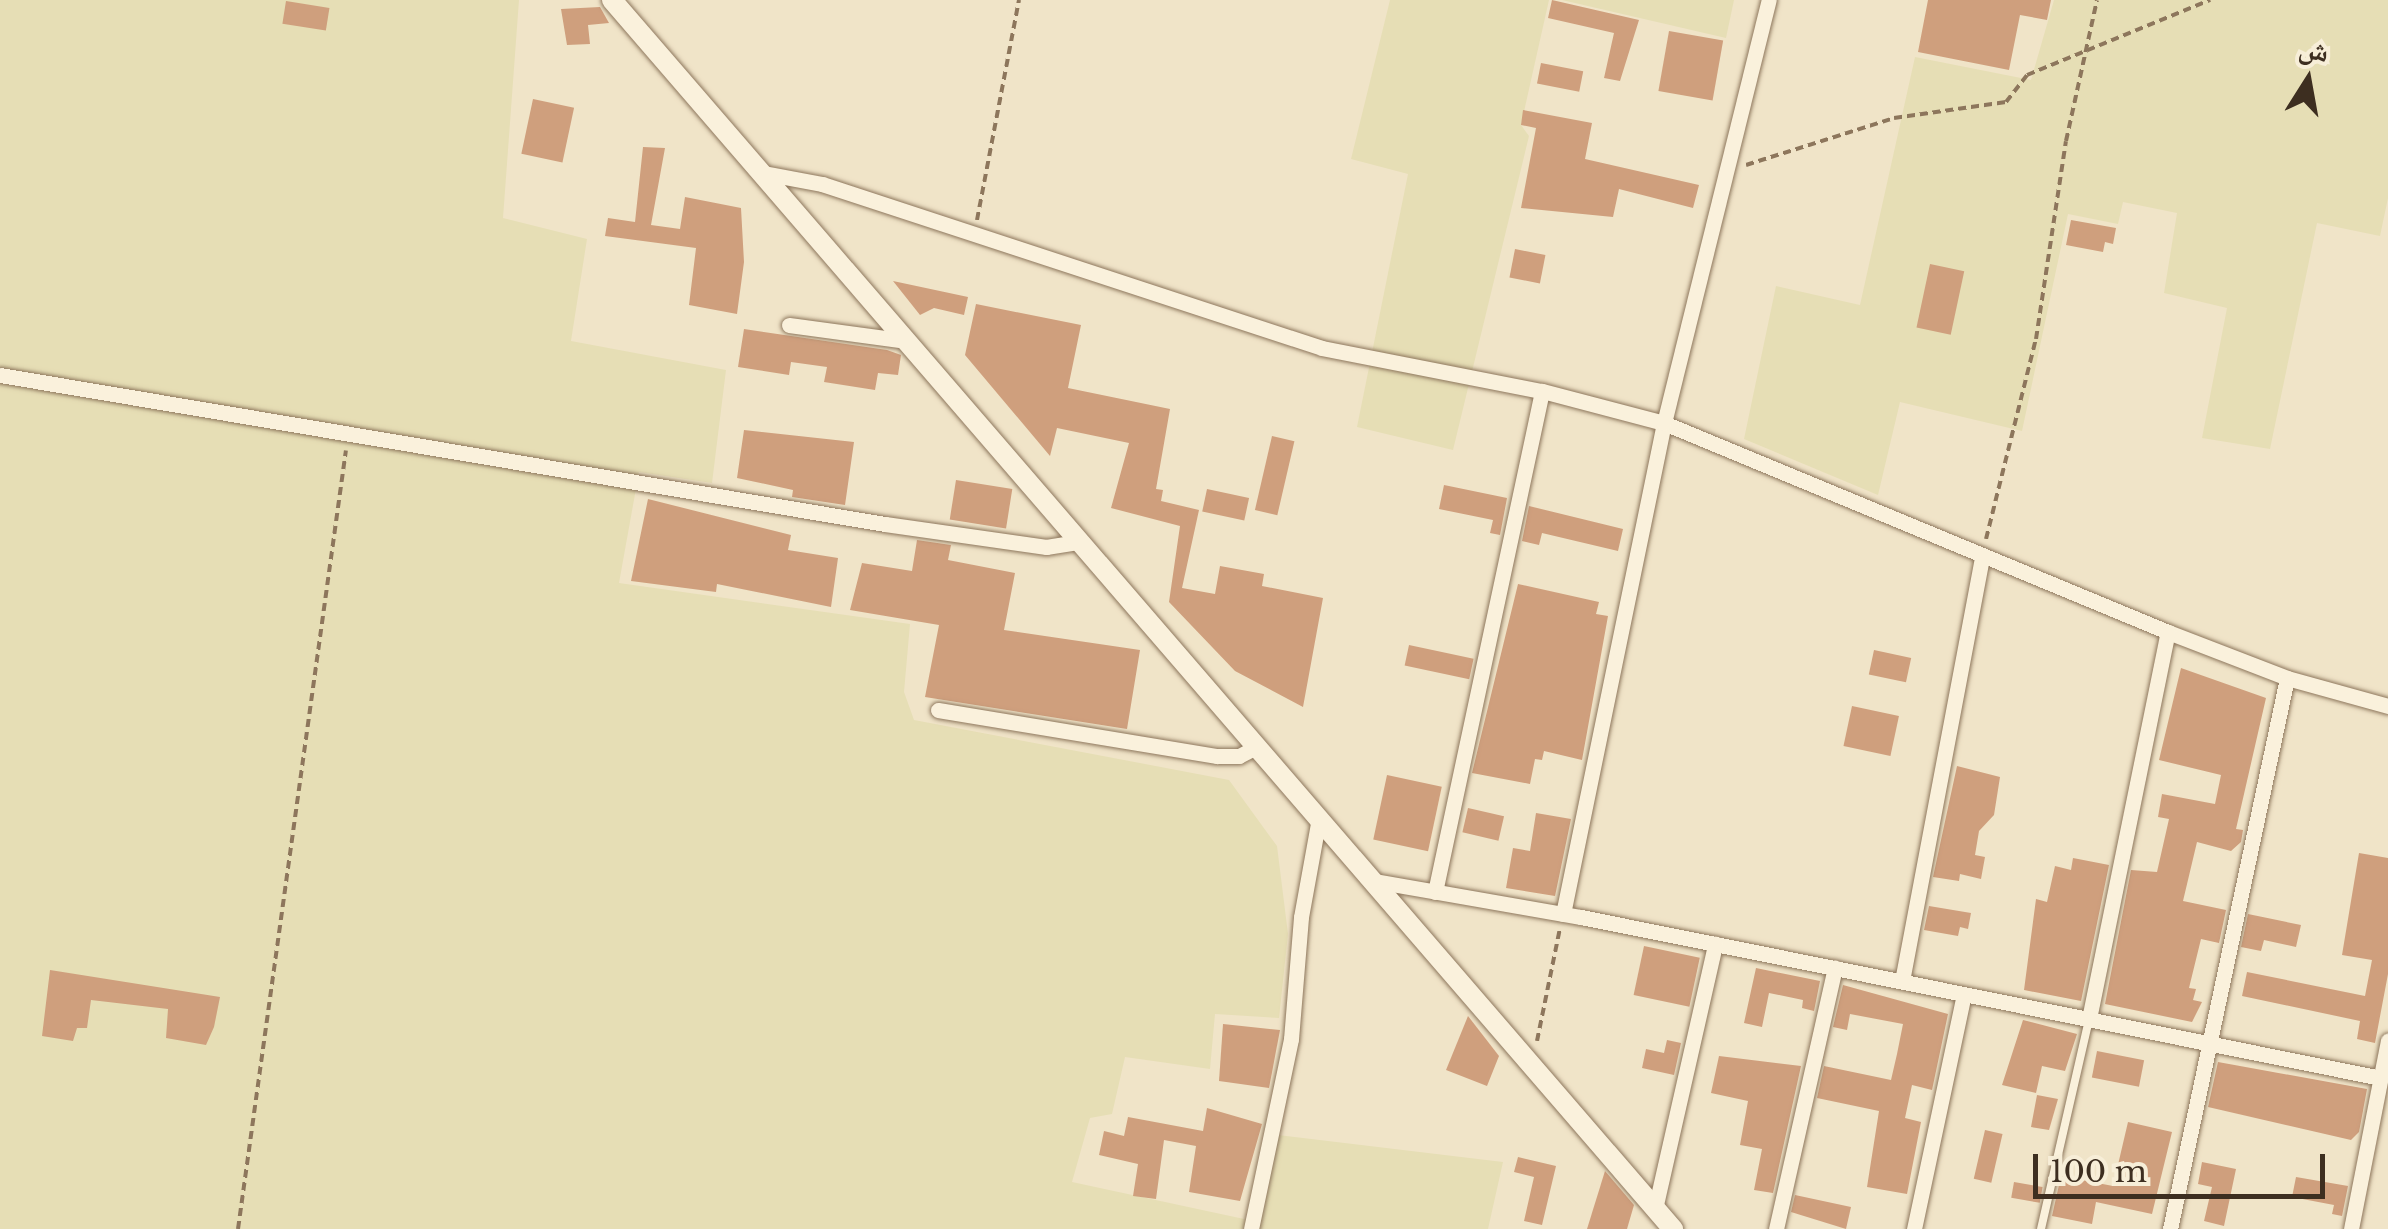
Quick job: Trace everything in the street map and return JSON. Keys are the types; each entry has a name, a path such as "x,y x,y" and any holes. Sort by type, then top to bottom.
{"street":[{"path":"612,0 1672,1229"},
{"path":"1563,914 1664,423 1770,0"},
{"path":"758,172 822,184 1322,348 1542,391 1664,423 2168,632 2287,678 2388,706"},
{"path":"788,325 907,341"},
{"path":"0,374 885,524 1046,547 1078,542"},
{"path":"1435,892 1542,391"},
{"path":"1902,981 1982,558"},
{"path":"2089,1019 2168,632"},
{"path":"2170,1229 2287,678"},
{"path":"938,710 1217,756 1239,756 1256,747"},
{"path":"1251,1229 1291,1040 1301,917 1319,818"},
{"path":"1374,881 1563,914 2381,1078"},
{"path":"1655,1208 1715,944"},
{"path":"1776,1229 1834,968"},
{"path":"1914,1229 1964,994"},
{"path":"2351,1229 2383,1096 2381,1078 2388,1041"}],"lane":[{"path":"2041,1229 2089,1019"}],"path":[{"path":"974,234 1019,0"},
{"path":"1982,558 2043,304 2055,198 2097,0"},
{"path":"1727,171 1894,118 2006,102 2027,75 2210,0"},
{"path":"238,1229 329,539 350,435"},
{"path":"1532,1066 1563,914"}],"shaded area":[{"path":"0,0 519,0 503,218 587,239 571,341 726,370 712,483 639,472 619,583 910,624 904,692 914,720 1229,780 1277,846 1288,934 1279,1018 1215,1014 1210,1069 1125,1057 1112,1114 1090,1118 1072,1182 1258,1222 1278,1135 1503,1162 1488,1229 0,1229"},
{"path":"1390,0 1549,0 1521,125 1529,136 1453,450 1357,427 1408,174 1351,159"},
{"path":"1562,0 1734,0 1726,38"},
{"path":"2054,0 2388,0 2388,198 2380,236 2317,223 2270,449 2202,438 2227,308 2164,293 2177,213 2123,202 2118,224 2068,214 2022,431 1900,402 1878,495 1744,439 1776,286 1860,305 1915,57 2031,80"}],"building":[{"path":"1552,0 1639,20 1620,81 1604,78 1614,33 1548,18"},
{"path":"1928,0 2051,0 2047,20 2020,15 2009,70 1918,52"},
{"path":"286,1 329,8 326,31 282,24"},
{"path":"600,7 609,23 588,25 590,44 567,45 561,9"},
{"path":"1669,31 1723,41 1713,101 1658,91"},
{"path":"1541,63 1583,71 1579,92 1537,84"},
{"path":"533,99 574,108 562,163 521,154"},
{"path":"1523,110 1592,123 1585,159 1699,185 1693,208 1619,189 1613,217 1521,208 1536,128 1521,125"},
{"path":"643,147 665,148 651,225 680,229 685,197 741,208 744,262 737,314 689,305 696,248 605,236 608,218 635,222"},
{"path":"2071,220 2116,228 2113,244 2105,242 2103,252 2066,245"},
{"path":"1515,249 1545,255 1540,283 1509,277"},
{"path":"1930,264 1964,271 1951,335 1916,328"},
{"path":"893,281 968,297 964,315 934,308 920,315"},
{"path":"976,304 1081,325 1068,388 1170,409 1156,489 1163,490 1161,501 1199,510 1182,588 1215,594 1220,566 1264,574 1262,586 1323,598 1303,707 1235,671 1169,602 1180,526 1111,508 1129,443 1057,428 1050,456 965,355"},
{"path":"744,329 887,350 901,355 898,375 878,373 875,390 824,382 827,367 791,362 789,375 738,367"},
{"path":"744,430 854,442 845,505 792,497 793,490 737,478"},
{"path":"1272,436 1294,441 1277,515 1255,510"},
{"path":"956,480 1012,489 1006,528 950,520"},
{"path":"1444,485 1507,498 1500,535 1490,533 1493,520 1439,509"},
{"path":"1207,489 1249,498 1244,520 1202,511"},
{"path":"648,499 791,535 788,550 838,558 831,607 717,584 716,592 631,581"},
{"path":"1529,506 1623,529 1618,551 1542,533 1539,545 1522,541"},
{"path":"917,540 951,545 948,560 1015,573 1004,630 1140,650 1127,729 925,697 939,625 850,610 862,563 912,571"},
{"path":"1518,584 1599,602 1596,614 1608,616 1582,760 1544,751 1542,760 1535,759 1530,784 1472,773"},
{"path":"1409,645 1474,659 1469,679 1405,666"},
{"path":"1874,650 1911,658 1906,682 1869,674"},
{"path":"2181,668 2266,698 2236,829 2243,830 2241,842 2231,851 2197,842 2183,901 2226,910 2219,943 2201,939 2189,988 2196,989 2193,1000 2202,1002 2192,1022 2105,1004 2131,870 2157,872 2169,819 2158,817 2162,794 2215,804 2221,775 2159,760"},
{"path":"1852,706 1899,716 1890,756 1843,746"},
{"path":"1957,766 2000,777 1994,815 1979,831 1975,855 1985,857 1981,879 1960,874 1959,881 1933,877"},
{"path":"1387,775 1442,787 1428,851 1373,840"},
{"path":"1468,808 1504,816 1498,841 1462,832"},
{"path":"1536,813 1571,819 1555,896 1506,888 1513,848 1530,851"},
{"path":"2359,853 2388,858 2388,974 2375,1043 2357,1039 2360,1021 2242,996 2247,972 2365,996 2372,960 2342,955"},
{"path":"2073,858 2109,865 2081,1001 2024,990 2036,899 2047,902 2055,866 2071,870"},
{"path":"1929,906 1971,913 1968,929 1960,927 1958,936 1924,930"},
{"path":"2248,914 2301,925 2296,947 2264,940 2261,951 2241,947"},
{"path":"1644,946 1700,958 1689,1007 1634,995"},
{"path":"1756,968 1820,981 1814,1011 1802,1008 1803,1000 1769,993 1762,1027 1744,1023"},
{"path":"50,970 220,997 214,1027 206,1045 166,1038 168,1009 91,1000 87,1028 77,1028 73,1041 42,1036"},
{"path":"1843,985 1948,1014 1932,1090 1912,1085 1905,1118 1921,1122 1907,1194 1867,1187 1879,1111 1817,1098 1824,1066 1891,1080 1897,1054 1903,1024 1850,1014 1847,1030 1833,1027"},
{"path":"1468,1016 1499,1056 1487,1086 1446,1070"},
{"path":"2023,1020 2077,1034 2065,1071 2042,1066 2036,1093 2002,1085"},
{"path":"1223,1024 1280,1030 1269,1088 1219,1081"},
{"path":"1667,1040 1681,1043 1674,1075 1642,1068 1646,1049 1664,1053"},
{"path":"2097,1051 2144,1060 2139,1087 2092,1078"},
{"path":"1719,1056 1801,1066 1773,1193 1754,1190 1762,1149 1740,1145 1748,1101 1711,1093"},
{"path":"2218,1062 2367,1089 2359,1132 2351,1140 2208,1107"},
{"path":"2037,1095 2058,1099 2049,1130 2031,1127"},
{"path":"1207,1108 1262,1124 1240,1201 1189,1192 1196,1146 1164,1140 1156,1199 1133,1196 1138,1164 1099,1155 1104,1131 1124,1136 1128,1117 1203,1131"},
{"path":"2128,1122 2172,1132 2152,1214 2096,1202 2092,1224 2052,1216 2061,1176 2113,1186"},
{"path":"1985,1130 2003,1134 1991,1183 1974,1179"},
{"path":"1518,1157 1556,1166 1542,1225 1524,1221 1534,1177 1514,1172"},
{"path":"2202,1162 2236,1169 2224,1226 2204,1221 2212,1187 2198,1184"},
{"path":"1605,1171 1634,1205 1627,1229 1587,1229"},
{"path":"2296,1177 2348,1186 2342,1216 2332,1214 2334,1205 2292,1197"},
{"path":"2014,1182 2043,1187 2040,1203 2011,1198"},
{"path":"1795,1195 1851,1207 1846,1229 1791,1212"}]}
